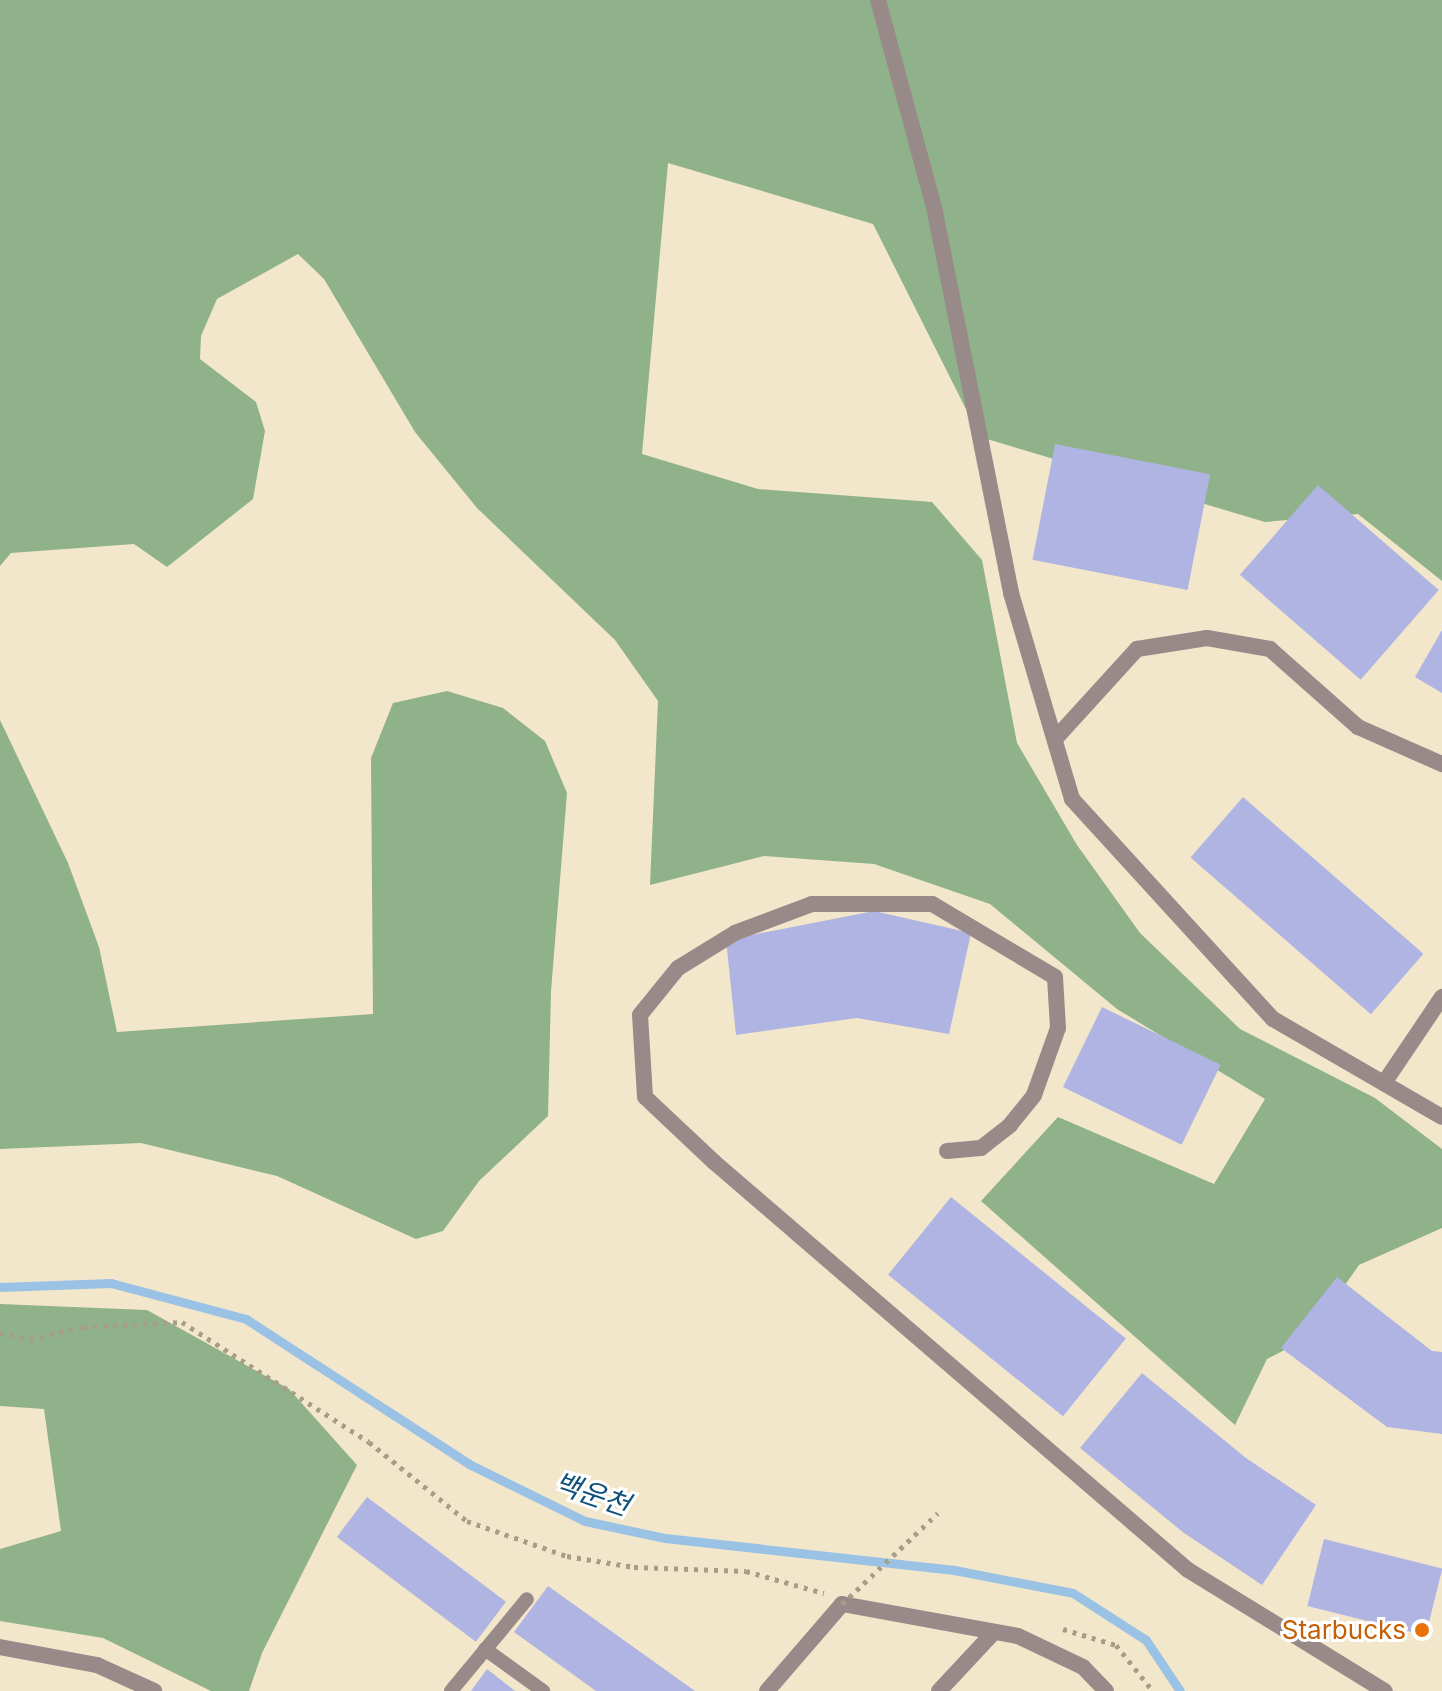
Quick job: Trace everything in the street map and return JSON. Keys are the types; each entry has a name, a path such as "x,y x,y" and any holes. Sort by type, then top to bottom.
{"street":[{"path":"878,0 934,207 1011,593 1072,799 1273,1019 1442,1117"},
{"path":"1055,739 1137,649 1207,638 1270,649 1358,727 1442,764"},
{"path":"947,1151 981,1148 1010,1125 1034,1095 1058,1028 1057,1002 1055,977 932,904 812,904 735,933 678,968 640,1015 645,1097 714,1162 1188,1570 1385,1691"},
{"path":"1384,1083 1442,997"},
{"path":"767,1691 841,1598 1018,1636 1083,1667 1106,1691"},
{"path":"939,1691 993,1633"},
{"path":"0,1647 97,1665 154,1691"}],"lane":[{"path":"451,1691 527,1599"},
{"path":"485,1649 543,1691"}],"path":[{"path":"0,1333 30,1339 83,1327 182,1322 369,1442 467,1521 567,1556 634,1567 746,1571 841,1598 864,1599"},
{"path":"841,1598 938,1513"},
{"path":"1057,1628 1116,1645 1153,1691"}],"green space":[{"path":"0,0 1442,0 1442,581 1358,514 1265,522 980,437 873,224 668,163 642,454 758,489 932,502 982,560 1017,743 1077,845 1140,933 1240,1029 1375,1098 1442,1149 1442,1228 1359,1265 1308,1338 1267,1359 1235,1425 981,1201 1058,1117 1214,1184 1265,1099 1117,1009 990,904 874,864 764,856 650,885 658,701 615,640 477,508 415,432 324,279 298,254 217,299 201,336 200,359 256,402 265,431 253,499 167,567 134,544 11,553 0,566"},
{"path":"447,691 503,708 545,741 567,793 551,991 548,1116 479,1181 443,1231 416,1239 277,1176 141,1143 0,1149 0,720 68,863 99,947 117,1032 373,1014 371,758 393,703"},
{"path":"0,1304 147,1310 289,1389 357,1465 262,1653 249,1691 211,1691 103,1638 0,1621 0,1549 61,1531 44,1409 0,1406"}],"building":[{"path":"1055,444 1210,474 1188,590 1032,560"},
{"path":"1318,485 1439,590 1361,680 1240,575"},
{"path":"1442,630 1442,693 1415,677"},
{"path":"1243,797 1423,954 1371,1014 1191,857"},
{"path":"874,911 971,933 949,1034 857,1018 736,1035 726,940"},
{"path":"1102,1007 1221,1065 1182,1145 1063,1087"},
{"path":"951,1197 1126,1339 1063,1416 888,1275"},
{"path":"1337,1277 1432,1351 1442,1352 1442,1434 1387,1427 1281,1348"},
{"path":"1142,1373 1246,1458 1316,1505 1262,1585 1184,1533 1080,1448"},
{"path":"367,1497 506,1602 476,1642 337,1537"},
{"path":"1324,1539 1442,1568 1426,1635 1307,1606"},
{"path":"548,1586 695,1691 596,1691 514,1632"},
{"path":"487,1669 515,1691 471,1691"}],"waterway":[{"name":"백운천","path":"0,1287 111,1283 246,1319 469,1464 585,1521 665,1538 954,1570 1073,1593 1146,1640 1180,1691"}],"place":[{"name":"Starbucks","path":"1422,1630"}]}
